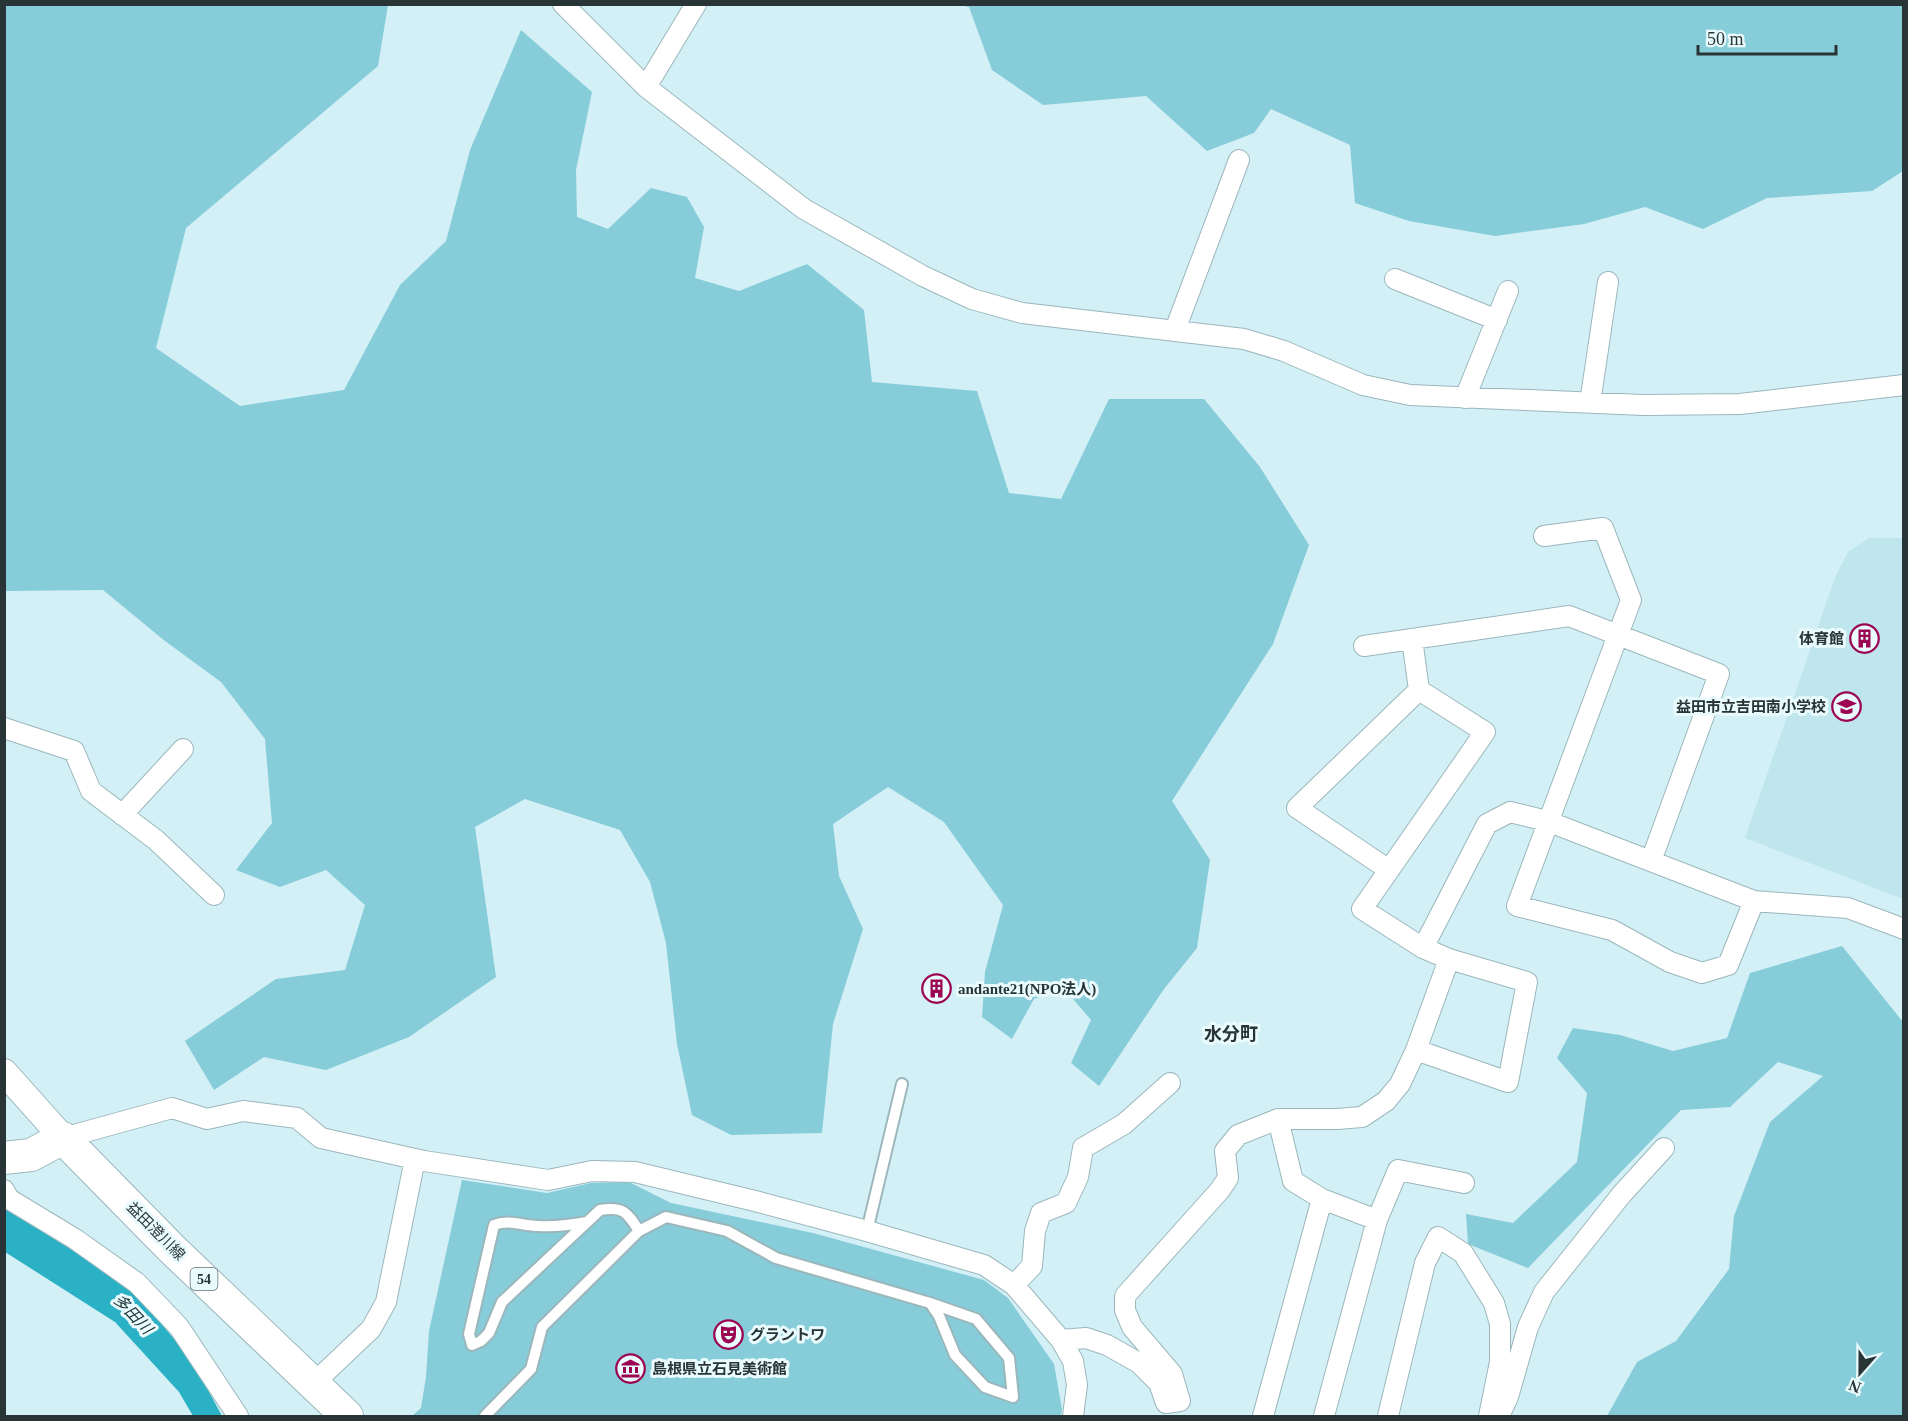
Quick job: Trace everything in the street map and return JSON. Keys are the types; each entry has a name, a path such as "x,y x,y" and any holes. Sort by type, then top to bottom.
{"main road":[{"path":"4,1158 31,1155 63,1138"},
{"name":"益田澄川線","path":"63,1138 171,1248 347,1416"}],"street":[{"path":"563,4 646,87 804,209 923,276 972,298 1022,313 1175,330 1254,342 1284,351 1363,385 1410,395 1644,405 1740,404 1904,385"},
{"path":"646,87 696,4"},
{"path":"1175,330 1239,160"},
{"path":"1395,279 1497,320"},
{"path":"1590,403 1608,282"},
{"path":"1465,398 1508,291"},
{"path":"1544,536 1603,528 1631,600 1517,906 1612,930 1670,962 1702,973 1728,965 1754,901"},
{"path":"1364,646 1569,616 1719,674 1651,861"},
{"path":"1413,639 1419,690"},
{"path":"1389,870 1297,808 1419,690"},
{"path":"1416,1050 1508,1082 1527,982 1449,959 1423,948 1362,909 1485,732 1419,690"},
{"path":"4,728 74,751 91,791 156,840 214,895"},
{"path":"122,815 183,749"},
{"path":"1423,948 1486,824 1510,812 1547,821 1754,901 1848,908 1904,929"},
{"path":"1060,1340 1086,1338 1107,1345 1139,1363 1159,1383 1166,1403 1180,1401 1172,1374 1132,1327 1125,1310 1125,1296 1220,1190 1228,1178 1225,1151 1238,1135 1278,1119 1362,1117 1386,1101 1400,1084 1416,1050 1449,959"},
{"path":"4,1072 63,1138 172,1108 207,1119 243,1111 297,1118 321,1138 415,1159 548,1180 592,1171 635,1172 755,1201 984,1264 1014,1285 1060,1340 1073,1361 1077,1385 1073,1416"},
{"path":"1014,1285 1032,1266 1035,1231 1041,1213 1066,1203 1078,1177 1083,1148 1124,1124 1170,1083"},
{"path":"1278,1119 1293,1181 1322,1199 1377,1220"},
{"path":"1499,1416 1508,1397 1528,1327 1544,1292 1622,1194 1664,1148"},
{"path":"314,1383 371,1329 386,1302 415,1159"},
{"path":"1324,1416 1377,1220 1398,1170 1464,1183"},
{"path":"4,1190 9,1199 75,1239 137,1283 179,1328 238,1416"},
{"path":"1263,1416 1322,1199"},
{"path":"1388,1416 1425,1263 1438,1237 1463,1253 1494,1303 1500,1324 1500,1362 1489,1416"}],"lane":[{"path":"867,1231 902,1084"},
{"path":"587,1222 537,1227 503,1221 495,1225 469,1334 472,1345 489,1334 502,1302 600,1210 614,1208 629,1215 639,1231"},
{"path":"485,1416 531,1369 542,1327 639,1231 666,1217 727,1231 776,1258 930,1303 976,1319 1009,1358 1013,1397 985,1387 955,1355 939,1316 930,1303"}],"shaded area":[{"path":"5,4 388,5 378,66 186,228 156,348 240,406 344,390 400,285 446,241 470,150 521,30 592,92 576,170 577,217 608,229 651,188 687,197 704,227 695,278 739,291 807,264 864,310 872,382 977,391 1009,493 1061,499 1109,399 1204,399 1260,467 1309,545 1273,644 1172,801 1210,860 1197,948 1164,989 1099,1086 1071,1063 1091,1020 1063,987 1034,999 1012,1039 982,1017 985,972 1003,905 944,822 888,787 833,824 839,876 863,929 833,1024 822,1133 731,1135 692,1115 677,1044 666,943 650,882 620,830 525,799 475,827 496,977 409,1037 326,1070 264,1057 214,1090 185,1041 276,979 345,970 365,905 326,870 280,887 236,870 272,823 265,739 221,682 165,641 103,590 5,591"},
{"path":"959,5 1903,5 1903,171 1872,191 1767,198 1703,229 1645,207 1584,224 1495,236 1409,221 1355,203 1350,145 1271,109 1254,133 1207,151 1146,96 1043,105 992,70 969,7"},
{"name":"益田市立吉田南小学校","path":"1869,538 1903,538 1903,899 1745,838 1836,575 1848,552"},
{"path":"1842,946 1903,1022 1903,1416 1607,1416 1637,1362 1676,1341 1729,1269 1734,1216 1770,1122 1823,1076 1778,1062 1730,1107 1681,1110 1528,1268 1468,1244 1466,1214 1513,1223 1577,1162 1587,1093 1557,1058 1573,1028 1620,1035 1673,1051 1727,1038 1750,973"},
{"path":"462,1180 547,1193 591,1183 629,1182 671,1203 813,1233 984,1280 1008,1298 1054,1364 1062,1409 1061,1416 412,1416 421,1408 429,1331"}],"water":[{"name":"多田川","path":"4,1202 12,1212 129,1286 192,1360 222,1416 193,1416 179,1392 115,1322 5,1252"}],"place":[{"name":"体育館","path":"1865,639"},
{"name":"益田市立吉田南小学校","path":"1847,707"},
{"name":"andante21(NPO法人)","path":"937,989"},
{"name":"グラントワ","path":"729,1335"},
{"name":"島根県立石見美術館","path":"631,1369"}],"district":[{"name":"水分町","path":"1231,1034"}]}
